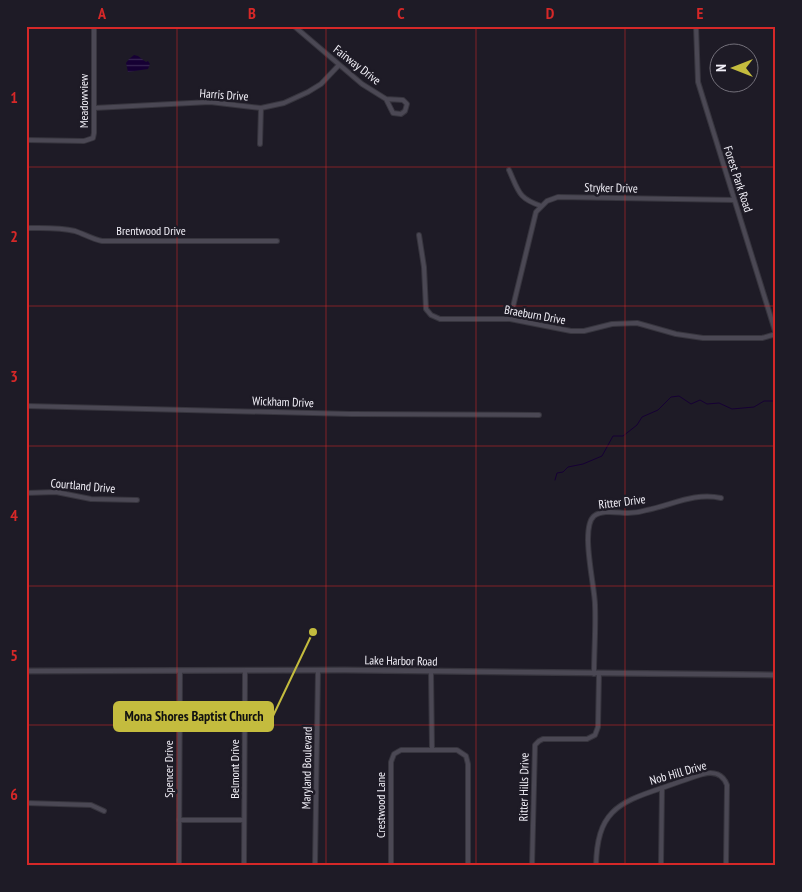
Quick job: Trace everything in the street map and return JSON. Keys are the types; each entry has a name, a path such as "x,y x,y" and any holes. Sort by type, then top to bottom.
{"street":[{"name":"Meadowview","path":"26,140 91,140 94,133 94,26"},
{"name":"Fairway Drive","path":"294,26 362,84 386,99 395,114 401,114 405,111 406,104 403,100 386,99"},
{"name":"Forest Park Road","path":"696,26 697,78 776,334"},
{"name":"Harris Drive","path":"94,108 210,102 261,108 284,103 308,92 321,84 339,65"},
{"path":"260,144 261,108"},
{"path":"509,170 522,197 527,202 541,206 536,212 510,319"},
{"name":"Stryker Drive","path":"541,206 547,201 558,197 734,200"},
{"name":"Brentwood Drive","path":"26,228 57,228 76,231 92,239 102,241 277,241"},
{"name":"Braeburn Drive","path":"419,235 424,267 426,309 431,315 440,319 510,319 570,332 584,331 612,324 637,323 676,334 703,338 762,338 776,334"},
{"name":"Wickham Drive","path":"26,406 351,414 525,413 539,415"},
{"name":"Courtland Drive","path":"26,492 56,492 91,499 137,500"},
{"name":"Ritter Drive","path":"597,674 596,604 589,560 589,534 593,518 596,514 605,512 630,513 648,510 700,496 721,498"},
{"name":"Lake Harbor Road","path":"26,671 245,672 318,670 776,675"},
{"name":"Maryland Boulevard","path":"316,866 318,670"},
{"path":"431,671 432,750"},
{"name":"Spencer Drive","path":"179,866 180,672"},
{"name":"Belmont Drive","path":"244,866 245,672"},
{"name":"Ritter Hills Drive","path":"532,866 535,746 544,739 586,739 595,735 598,727 597,674"},
{"name":"Crestwood Lane","path":"391,866 392,759 394,754 402,750 460,751 466,756 468,760 468,866"},
{"name":"Nob Hill Drive","path":"596,866 599,836 604,823 614,810 628,800 707,773 716,774 723,778 727,785 726,866"},
{"path":"661,866 662,788"},
{"path":"26,804 91,805 104,811"},
{"path":"179,820 244,820"}],"shaded area":[{"path":"134,55 146,62 148,61 150,64 148,69 128,72 126,63"}],"waterway":[{"path":"555,480 557,473 563,472 568,467 583,464 602,456 613,436 623,436 637,425 642,417 658,410 671,397 679,396 691,404 700,400 707,404 719,403 732,409 754,407 764,401 776,401"}],"place":[{"name":"Mona Shores Baptist Church","path":"313,632"}]}
